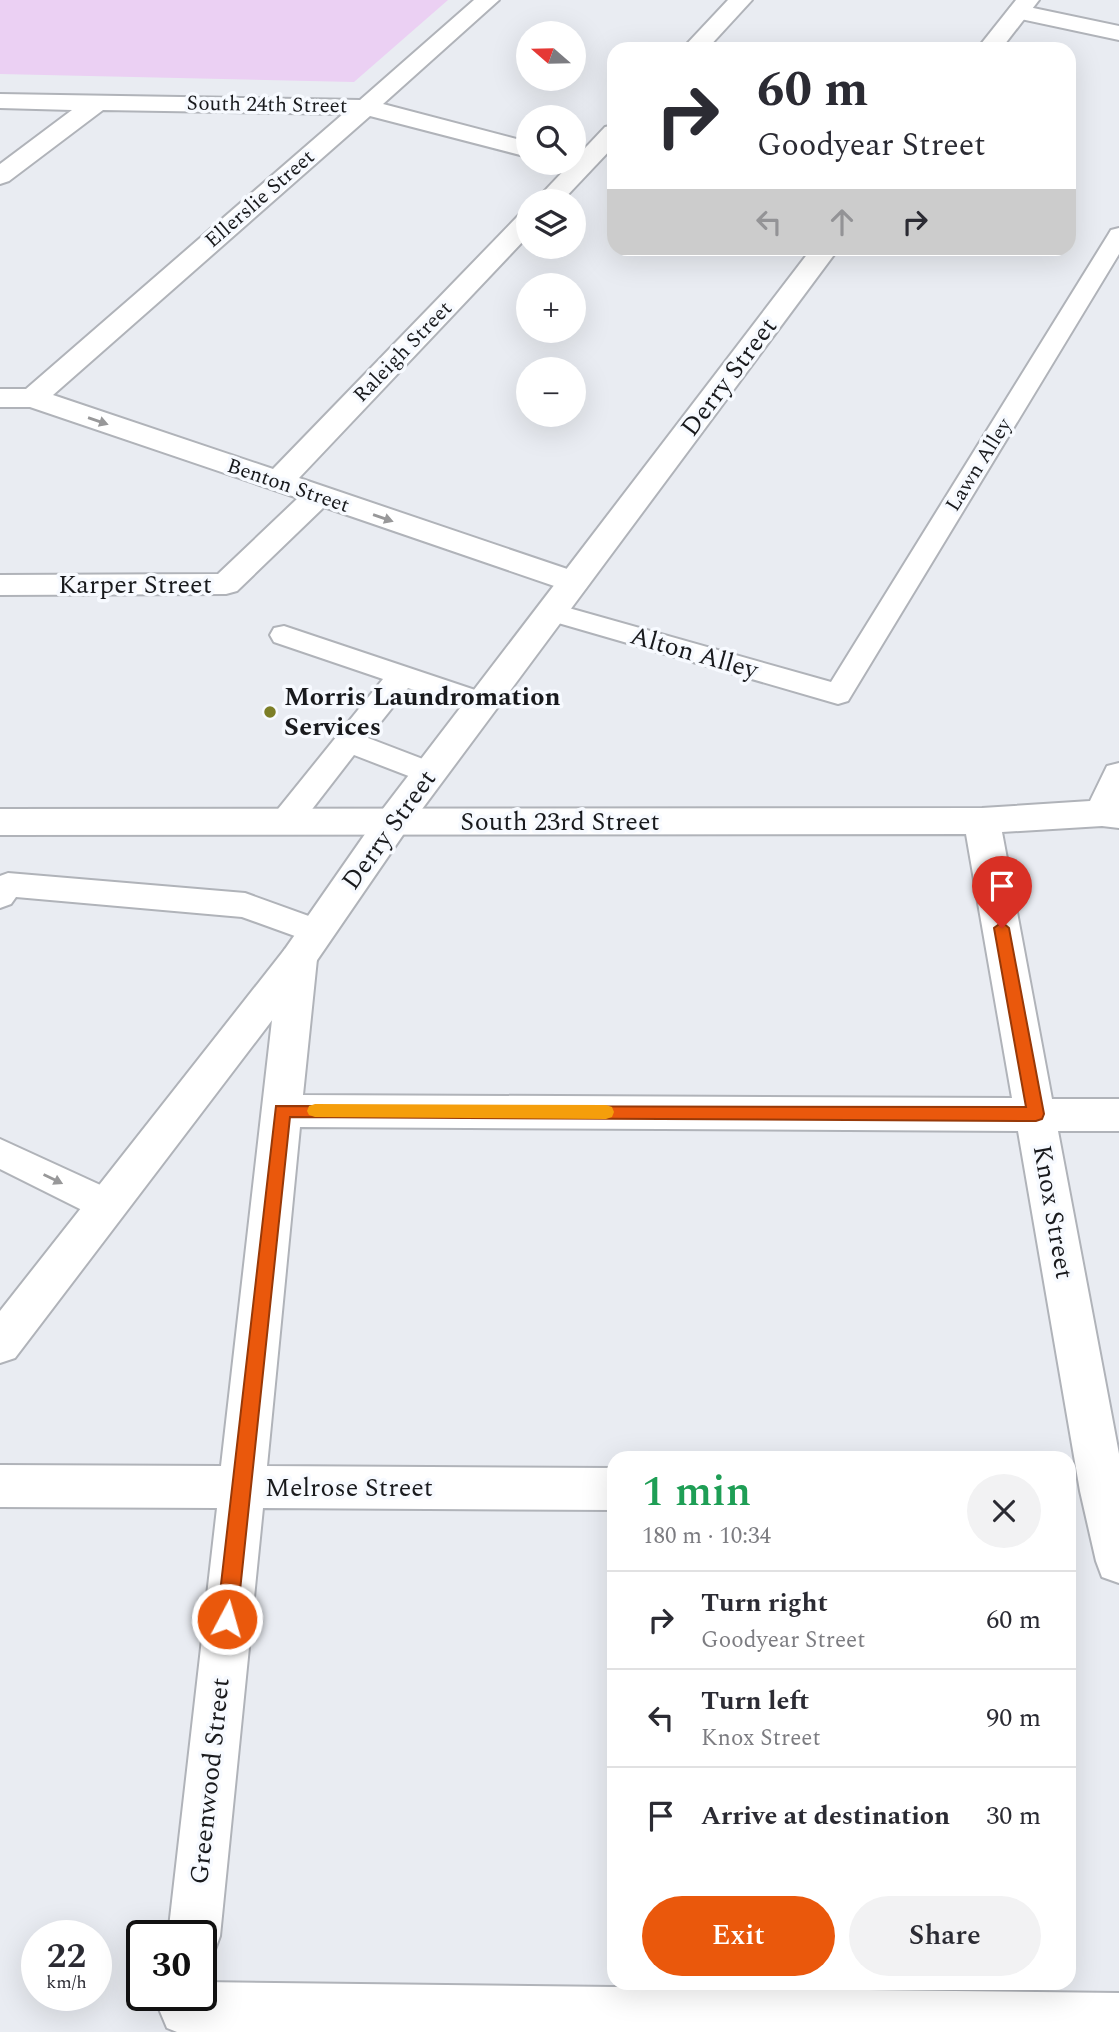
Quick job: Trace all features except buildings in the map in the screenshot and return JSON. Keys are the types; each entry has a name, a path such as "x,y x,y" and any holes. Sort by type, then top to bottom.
{"street":[{"name":"Ellerslie Street","path":"33,398 488,0"},
{"path":"701,42 741,0"},
{"path":"995,42 1023,6 1119,33"},
{"name":"South 24th Street","path":"0,101 365,107 516,147"},
{"path":"0,176 99,101"},
{"path":"586,157 607,138"},
{"path":"586,165 607,170"},
{"path":"558,189 569,175"},
{"name":"Raleigh Street","path":"278,482 516,234"},
{"name":"Derry Street","path":"7,1322 107,1206 307,946 392,822 820,256"},
{"name":"Benton Street","path":"0,398 33,398 574,582"},
{"name":"Karper Street","path":"0,585 226,584 318,496"},
{"path":"1110,814 1119,775"},
{"name":"South 23rd Street","path":"0,822 982,821 1110,814"},
{"name":"Knox Street","path":"982,821 1036,1114 1097,1491 1119,1561"},
{"name":"Greenwood Street","path":"196,1920 282,1111 307,946"},
{"path":"282,1111 1119,1115"},
{"name":"Melrose Street","path":"0,1486 607,1489"},
{"path":"185,2012 1119,2020"}],"lane":[{"name":"Lawn Alley","path":"838,694 1110,267 1119,235"},
{"name":"Alton Alley","path":"551,612 838,694"},
{"path":"284,635 483,703"},
{"path":"285,822 402,675"},
{"path":"349,742 430,773"},
{"path":"4,891 245,905 307,946"},
{"path":"0,1153 107,1206"}],"shaded area":[{"path":"0,0 448,0 354,82 0,74"}],"slow traffic":[{"path":"315,1111 606,1112"}],"place":[{"name":"Morris Laundromation Services","path":"270,712"}],"route":[{"path":"227,1619 282,1111 1036,1114 1002,928"}]}
